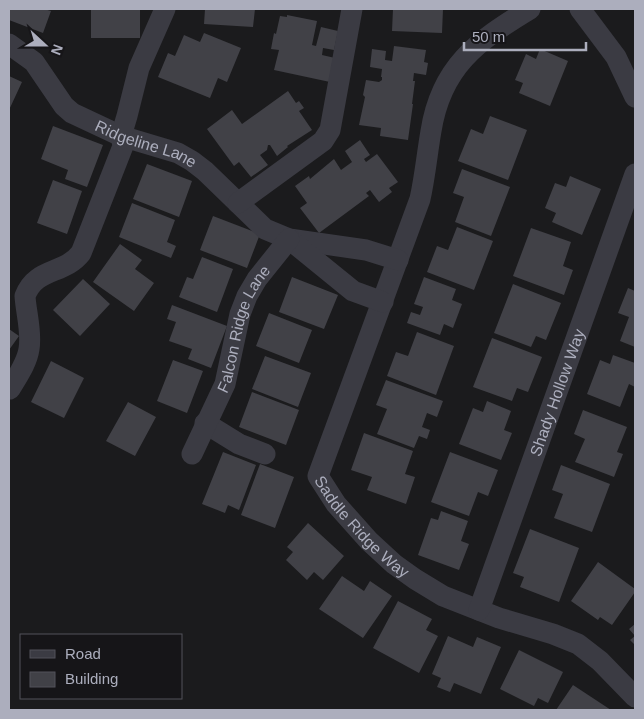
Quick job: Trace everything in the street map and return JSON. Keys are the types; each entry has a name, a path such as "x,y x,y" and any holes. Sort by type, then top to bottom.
{"street":[{"path":"10,389 19,374 29,349 29,326 17,291 52,270 65,267 74,262 81,253 123,146 121,136 128,116 139,68 165,9"},
{"path":"238,203 323,141 330,130 352,9"},
{"name":"Saddle Ridge Way","path":"530,9 463,57 444,84 431,131 426,176 420,200 318,476 336,504 369,541 394,564 443,596 499,618 553,634 578,644 600,661 635,697"},
{"path":"580,9 616,56 635,97"},
{"name":"Ridgeline Lane","path":"9,44 34,62 64,106 72,113 121,136 178,153 192,161 205,171 265,230 288,239 366,250 398,260"},
{"name":"Shady Hollow Way","path":"479,610 635,174"},
{"name":"Ridgeline Lane","path":"288,239 353,291 383,302"},
{"name":"Falcon Ridge Lane","path":"192,454 225,384 240,314 247,296 256,279 288,239"},
{"path":"206,423 239,444 265,454"}],"building":[{"path":"9,9 44,9 51,11 43,33 9,20"},
{"path":"91,9 140,9 140,38 91,38"},
{"path":"205,9 255,9 253,27 204,24"},
{"path":"393,9 443,9 442,33 392,31"},
{"path":"287,15 317,21 312,45 316,46 321,27 338,31 334,50 323,48 322,55 335,58 330,82 274,70 279,50 271,49 274,33 276,34 280,16 287,17"},
{"path":"204,33 241,48 227,82 218,78 210,98 158,77 168,53 175,56 184,35 200,42"},
{"path":"394,46 426,50 424,62 428,63 426,75 414,73 413,104 408,140 380,136 381,128 359,125 365,97 363,95 366,80 379,82 382,80 382,69 370,67 372,49 386,51 385,60 392,61"},
{"path":"540,49 568,61 550,106 519,93 523,83 515,80 526,54 536,59"},
{"path":"9,76 22,82 9,110"},
{"path":"288,91 296,103 299,101 304,108 299,111 312,130 287,146 277,156 270,145 268,145 267,150 260,155 268,165 251,177 239,162 234,166 207,129 232,110 242,124"},
{"path":"490,116 527,130 508,180 458,161 471,129 483,134"},
{"path":"53,126 103,145 87,187 65,179 68,170 41,159"},
{"path":"360,140 370,155 364,159 366,162 377,154 398,182 389,188 392,192 379,202 370,190 366,193 369,196 319,233 300,208 307,203 295,186 309,176 310,179 334,159 341,170 352,162 345,151"},
{"path":"147,164 192,181 179,217 133,199"},
{"path":"462,169 510,187 491,236 455,222 464,197 453,193"},
{"path":"570,176 601,189 582,235 552,222 556,213 545,208 555,183 566,187"},
{"path":"53,180 82,191 67,234 37,223"},
{"path":"132,203 175,220 167,242 176,246 171,258 119,237"},
{"path":"213,216 260,234 247,268 200,250"},
{"path":"457,227 493,241 474,290 427,272 437,246 448,250"},
{"path":"531,228 571,242 563,266 573,270 564,295 513,276"},
{"path":"120,244 142,260 135,269 154,283 134,311 93,282"},
{"path":"202,257 233,269 217,312 179,297 187,277 193,279"},
{"path":"292,277 338,295 324,329 279,312"},
{"path":"424,277 456,289 452,300 462,304 453,328 444,324 440,335 407,323 411,312 420,315 423,307 414,304"},
{"path":"83,279 110,304 80,336 53,310"},
{"path":"513,284 561,303 546,340 536,336 531,347 494,333"},
{"path":"628,288 635,291 635,347 620,341 629,317 618,313"},
{"path":"172,305 227,326 211,368 188,359 192,349 169,341 176,322 167,319"},
{"path":"269,313 312,330 299,363 256,346"},
{"path":"9,329 19,336 9,350"},
{"path":"417,332 454,346 436,395 387,376 396,352 408,356"},
{"path":"492,338 542,357 528,392 517,388 512,401 473,387"},
{"path":"613,355 635,363 635,387 629,384 620,407 587,394 600,360 610,364"},
{"path":"265,356 311,373 298,407 252,389"},
{"path":"173,360 203,371 187,413 157,401"},
{"path":"51,361 84,378 64,418 31,402"},
{"path":"386,380 443,401 437,417 427,413 422,427 430,430 427,439 419,436 414,448 377,434 387,409 376,405"},
{"path":"252,392 299,410 286,445 239,427"},
{"path":"487,401 511,411 504,430 512,433 501,460 459,444 473,408 483,412"},
{"path":"128,402 156,417 135,456 106,441"},
{"path":"583,410 627,427 617,452 623,454 614,477 575,462 585,439 574,434"},
{"path":"364,433 413,451 405,474 415,477 406,504 367,490 372,477 351,470"},
{"path":"223,452 256,465 239,510 228,505 225,513 202,504"},
{"path":"450,452 498,470 488,496 478,492 469,516 431,502"},
{"path":"260,464 294,477 275,528 241,515"},
{"path":"561,465 610,484 592,532 554,518 563,494 552,490"},
{"path":"441,511 468,521 461,541 469,544 459,570 418,555 431,518 438,520"},
{"path":"308,523 344,556 323,580 314,572 307,580 286,560 293,552 287,547"},
{"path":"530,529 579,548 559,602 520,587 524,577 513,573"},
{"path":"598,562 635,589 635,592 612,625 600,617 598,620 571,601"},
{"path":"342,576 364,591 370,581 392,596 363,638 319,609"},
{"path":"398,601 432,619 426,630 438,636 419,673 373,648"},
{"path":"635,624 635,636 629,629"},
{"path":"448,636 473,647 477,637 501,647 481,694 454,683 450,692 437,687 441,678 432,674"},
{"path":"635,636 635,645 630,640"},
{"path":"519,650 563,672 548,703 538,698 534,706 500,689"},
{"path":"573,685 611,710 556,710"}]}
